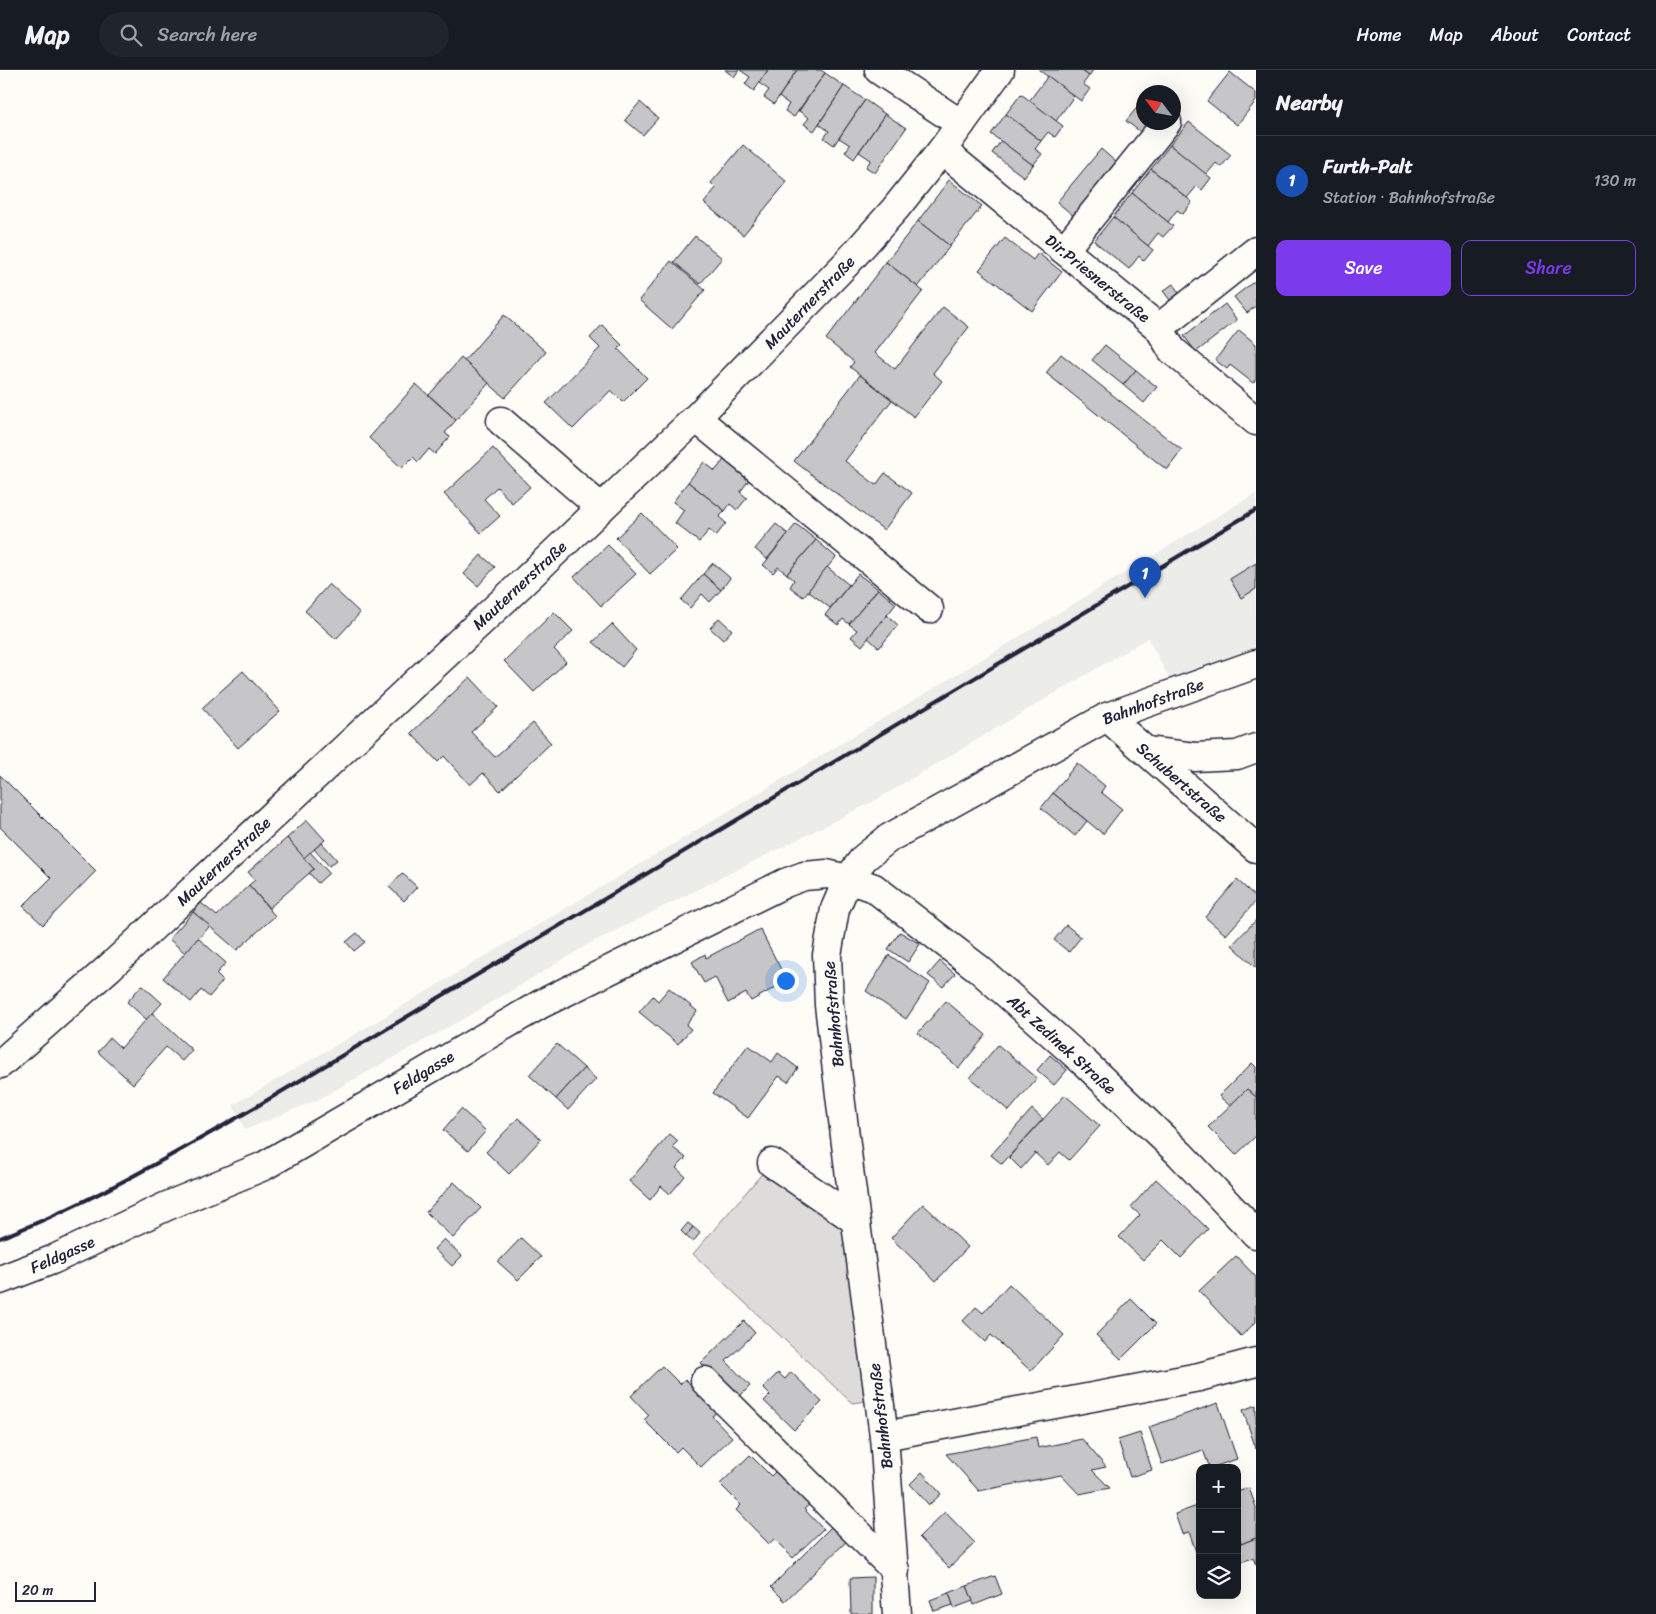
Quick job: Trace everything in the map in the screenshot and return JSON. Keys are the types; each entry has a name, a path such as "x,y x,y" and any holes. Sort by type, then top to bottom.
{"street":[{"path":"879,70 961,124"},
{"name":"Mauternerstraße","path":"0,1064 117,961 696,418 846,264 895,210 942,150 1000,70"},
{"path":"1064,250 1161,130"},
{"name":"Dir.Priesnerstraße","path":"942,150 1159,328 1256,251"},
{"path":"1159,328 1172,350 1256,421"},
{"path":"696,418 929,609"},
{"path":"501,421 601,508"},
{"name":"Bahnhofstraße","path":"897,1614 884,1436 829,1006 827,955 835,909 848,879 864,858 888,838 1107,717 1256,664"},
{"name":"Schubertstraße","path":"1107,717 1256,848"},
{"path":"1146,750 1195,757 1237,755 1256,748"},
{"name":"Feldgasse","path":"0,1280 52,1260 167,1206 264,1166 541,1004 785,883 804,876 827,874 848,879"},
{"name":"Abt Zedinek Straße","path":"848,879 874,888 979,969 1086,1064 1180,1154 1256,1234"},
{"path":"772,1163 855,1220"},
{"path":"884,1436 1199,1377 1256,1362"},
{"path":"705,1381 895,1570"}],"shaded area":[{"path":"1256,493 1256,651 1170,680 1148,638 874,801 589,944 470,1015 319,1099 245,1130 233,1105 364,1029 1011,642"},
{"path":"766,1169 842,1220 866,1401 852,1403 693,1254"}],"building":[{"path":"725,70 739,70 734,77"},
{"path":"740,70 768,70 754,91 745,84 750,77"},
{"path":"768,70 797,70 774,104 764,97 769,90 759,83"},
{"path":"797,70 821,70 825,73 794,117 785,111 789,104 779,97"},
{"path":"1039,70 1081,70 1089,76 1083,84 1090,89 1081,101"},
{"path":"1081,70 1093,70 1089,76"},
{"path":"1230,72 1256,93 1256,101 1237,125 1207,101"},
{"path":"825,73 844,86 814,131 804,124 809,118 799,111"},
{"path":"1048,76 1074,96 1056,121 1029,101"},
{"path":"844,86 865,100 834,145 824,138 829,131 819,124"},
{"path":"1021,94 1063,126 1055,137 1048,132 1041,141 1006,114"},
{"path":"865,100 885,114 854,159 845,152 850,145 839,138"},
{"path":"640,102 658,118 643,135 625,120"},
{"path":"1136,109 1136,128 1126,121"},
{"path":"885,114 906,128 875,173 866,167 871,160 859,152"},
{"path":"1006,114 1041,141 1035,149 1042,154 1033,165 991,134"},
{"path":"1189,122 1231,155 1221,167 1216,163 1206,175 1170,145"},
{"path":"1001,141 1033,165 1024,177 992,153"},
{"path":"743,145 787,182 743,235 704,203 716,188 711,183"},
{"path":"1170,145 1211,178 1202,190 1197,186 1187,198 1151,169"},
{"path":"1101,149 1118,164 1075,217 1057,202"},
{"path":"1151,169 1192,202 1183,214 1177,210 1168,222 1132,193"},
{"path":"949,180 982,206 950,246 918,221"},
{"path":"1132,193 1173,226 1163,237 1158,233 1148,246 1113,217"},
{"path":"1113,217 1153,250 1144,261 1139,256 1129,269 1094,241"},
{"path":"918,221 950,246 918,287 886,262"},
{"path":"695,236 722,258 700,284 674,262"},
{"path":"1005,238 1033,260 1038,253 1062,272 1032,311 979,270"},
{"path":"671,261 705,290 672,329 639,300"},
{"path":"886,262 923,291 875,353 895,369 943,307 969,327 933,373 942,381 914,417 850,367 854,362 826,339"},
{"path":"1256,280 1256,306 1247,313 1234,297"},
{"path":"1173,284 1179,293 1170,300 1163,291"},
{"path":"1225,304 1237,320 1196,352 1184,336"},
{"path":"504,315 546,352 505,398 464,361"},
{"path":"602,325 622,345 618,349 647,378 623,402 611,390 573,429 546,403 600,348 590,338"},
{"path":"1239,330 1256,344 1256,379 1253,383 1230,365 1227,369 1215,360"},
{"path":"1105,345 1136,370 1123,385 1092,360"},
{"path":"1061,354 1182,450 1167,470 1046,373"},
{"path":"461,358 489,383 456,420 429,395"},
{"path":"1136,370 1157,387 1144,403 1123,385"},
{"path":"860,375 892,400 845,461 876,485 885,473 912,493 884,530 794,461"},
{"path":"416,384 456,420 445,433 450,437 435,454 429,449 418,462 413,457 402,468 369,438"},
{"path":"493,448 530,487 512,503 497,487 484,499 500,516 481,533 444,494"},
{"path":"727,456 752,476 740,492 747,498 737,510 730,504 725,511 688,482 704,462 715,471"},
{"path":"688,482 725,511 719,517 726,523 716,536 709,530 699,542 675,523 684,510 673,502"},
{"path":"642,513 677,549 650,574 616,538"},
{"path":"776,524 788,534 767,559 755,549"},
{"path":"796,524 816,540 787,574 778,567 773,573 763,565"},
{"path":"816,540 836,557 803,597 790,587 794,580 787,574"},
{"path":"608,545 636,574 601,606 574,577"},
{"path":"481,555 495,567 478,586 464,574"},
{"path":"713,563 730,578 721,590 703,574"},
{"path":"1256,563 1256,589 1241,598 1230,579"},
{"path":"827,567 849,585 830,608 808,591"},
{"path":"703,574 721,590 710,602 702,594 690,608 681,600"},
{"path":"858,574 878,589 849,624 843,619 838,625 825,615"},
{"path":"329,584 360,613 336,639 305,611"},
{"path":"878,589 896,604 862,646 851,637 857,630 849,624"},
{"path":"554,612 573,631 554,649 566,662 534,692 504,661"},
{"path":"887,615 898,625 879,648 868,638"},
{"path":"719,618 732,630 723,640 710,628"},
{"path":"612,624 636,650 622,667 593,642"},
{"path":"243,671 280,711 238,748 202,708"},
{"path":"470,677 498,707 471,732 495,757 533,723 551,743 500,791 483,773 470,785 444,756 438,762 411,733"},
{"path":"1077,763 1105,786 1101,792 1122,809 1103,834 1053,793"},
{"path":"0,775 96,871 43,925 23,906 51,878 0,827"},
{"path":"1053,793 1087,821 1075,836 1041,808"},
{"path":"307,820 325,840 304,858 287,838"},
{"path":"287,838 314,869 269,908 249,885 255,880 248,872"},
{"path":"322,843 337,860 329,866 314,849"},
{"path":"310,852 329,873 318,883 309,873 314,869 304,858"},
{"path":"402,873 417,887 404,901 389,887"},
{"path":"1237,880 1256,897 1256,901 1226,935 1205,917"},
{"path":"249,885 275,916 237,950 193,912 201,903 217,916"},
{"path":"193,912 210,926 185,953 169,939"},
{"path":"1256,920 1256,968 1232,945"},
{"path":"1066,925 1081,937 1069,952 1054,940"},
{"path":"760,929 787,981 751,1001 746,993 728,1003 715,977 704,983 692,962 705,954 706,958"},
{"path":"900,932 920,944 908,962 888,949"},
{"path":"357,933 365,942 354,951 346,942"},
{"path":"198,938 226,963 216,974 223,981 209,997 201,990 191,1002 163,978"},
{"path":"889,955 930,983 906,1019 866,991"},
{"path":"940,961 955,974 943,987 928,975"},
{"path":"142,985 162,1003 147,1020 127,1002"},
{"path":"669,988 697,1011 686,1025 691,1029 678,1044 639,1012 653,996 658,1001"},
{"path":"946,1001 986,1035 959,1068 918,1033"},
{"path":"152,1013 192,1050 182,1061 166,1047 133,1084 98,1052 110,1038 121,1048"},
{"path":"557,1044 584,1068 556,1099 529,1075"},
{"path":"748,1045 772,1062 778,1053 798,1068 788,1082 779,1076 748,1118 713,1093"},
{"path":"998,1045 1037,1078 1009,1111 970,1078"},
{"path":"1050,1055 1067,1070 1054,1085 1037,1070"},
{"path":"1252,1063 1256,1067 1256,1097 1247,1089 1230,1106 1219,1096"},
{"path":"584,1068 596,1079 568,1110 556,1099"},
{"path":"1247,1089 1256,1097 1256,1136 1236,1155 1208,1127"},
{"path":"1065,1095 1100,1126 1069,1160 1060,1152 1048,1165 1035,1153 1021,1169 1009,1157"},
{"path":"461,1109 486,1131 468,1151 443,1130"},
{"path":"1032,1109 1043,1119 1002,1164 991,1155"},
{"path":"518,1118 541,1139 509,1174 486,1152"},
{"path":"670,1134 678,1141 672,1147 686,1158 676,1168 685,1176 670,1194 661,1186 650,1200 629,1181"},
{"path":"1156,1179 1208,1229 1181,1258 1163,1240 1143,1260 1119,1237 1140,1215 1131,1207"},
{"path":"454,1182 481,1208 453,1238 426,1212"},
{"path":"923,1204 968,1247 936,1281 891,1238"},
{"path":"688,1223 693,1227 686,1236 681,1231"},
{"path":"693,1227 700,1233 693,1242 686,1236"},
{"path":"521,1238 541,1257 518,1280 498,1262"},
{"path":"444,1239 462,1256 452,1266 434,1249"},
{"path":"1236,1256 1256,1277 1256,1322 1241,1336 1199,1291"},
{"path":"1009,1284 1064,1335 1031,1371 991,1335 985,1342 963,1321 976,1307 983,1313"},
{"path":"1131,1299 1156,1324 1121,1359 1096,1335"},
{"path":"744,1321 755,1333 726,1361 750,1386 736,1400 701,1363"},
{"path":"662,1366 680,1384 685,1379 717,1412 712,1416 732,1437 701,1467 681,1447 676,1452 644,1420 649,1415 631,1396"},
{"path":"791,1372 822,1402 794,1430 764,1401 770,1395 763,1388 778,1373 785,1379"},
{"path":"1218,1403 1237,1459 1222,1464 1208,1464 1203,1450 1162,1464 1149,1427"},
{"path":"1256,1405 1256,1449 1243,1410"},
{"path":"1140,1433 1152,1470 1130,1477 1118,1440"},
{"path":"1036,1437 1038,1448 1082,1439 1106,1467 1092,1470 1110,1488 1079,1494 1061,1475 979,1491 946,1454"},
{"path":"750,1455 771,1476 776,1471 809,1505 804,1509 823,1529 793,1558 774,1539 769,1544 736,1510 741,1505 720,1484"},
{"path":"922,1472 941,1494 929,1505 910,1484"},
{"path":"1249,1488 1256,1507 1256,1538 1241,1544 1241,1509 1241,1491"},
{"path":"1196,1506 1196,1552 1189,1532 1182,1534 1175,1514"},
{"path":"945,1512 975,1543 949,1568 919,1537"},
{"path":"836,1522 851,1537 785,1601 771,1587"},
{"path":"1256,1538 1256,1565 1253,1558 1241,1562 1241,1544"},
{"path":"995,1576 1002,1594 974,1605 967,1586"},
{"path":"873,1577 873,1614 851,1614 850,1578"},
{"path":"967,1586 973,1601 954,1608 949,1593"},
{"path":"949,1593 953,1605 934,1611 930,1600"}],"railway":[{"path":"0,1238 98,1194 161,1161 254,1108 1256,510"}],"place":[{"name":"Furth-Palt","path":"1145,598"}]}
